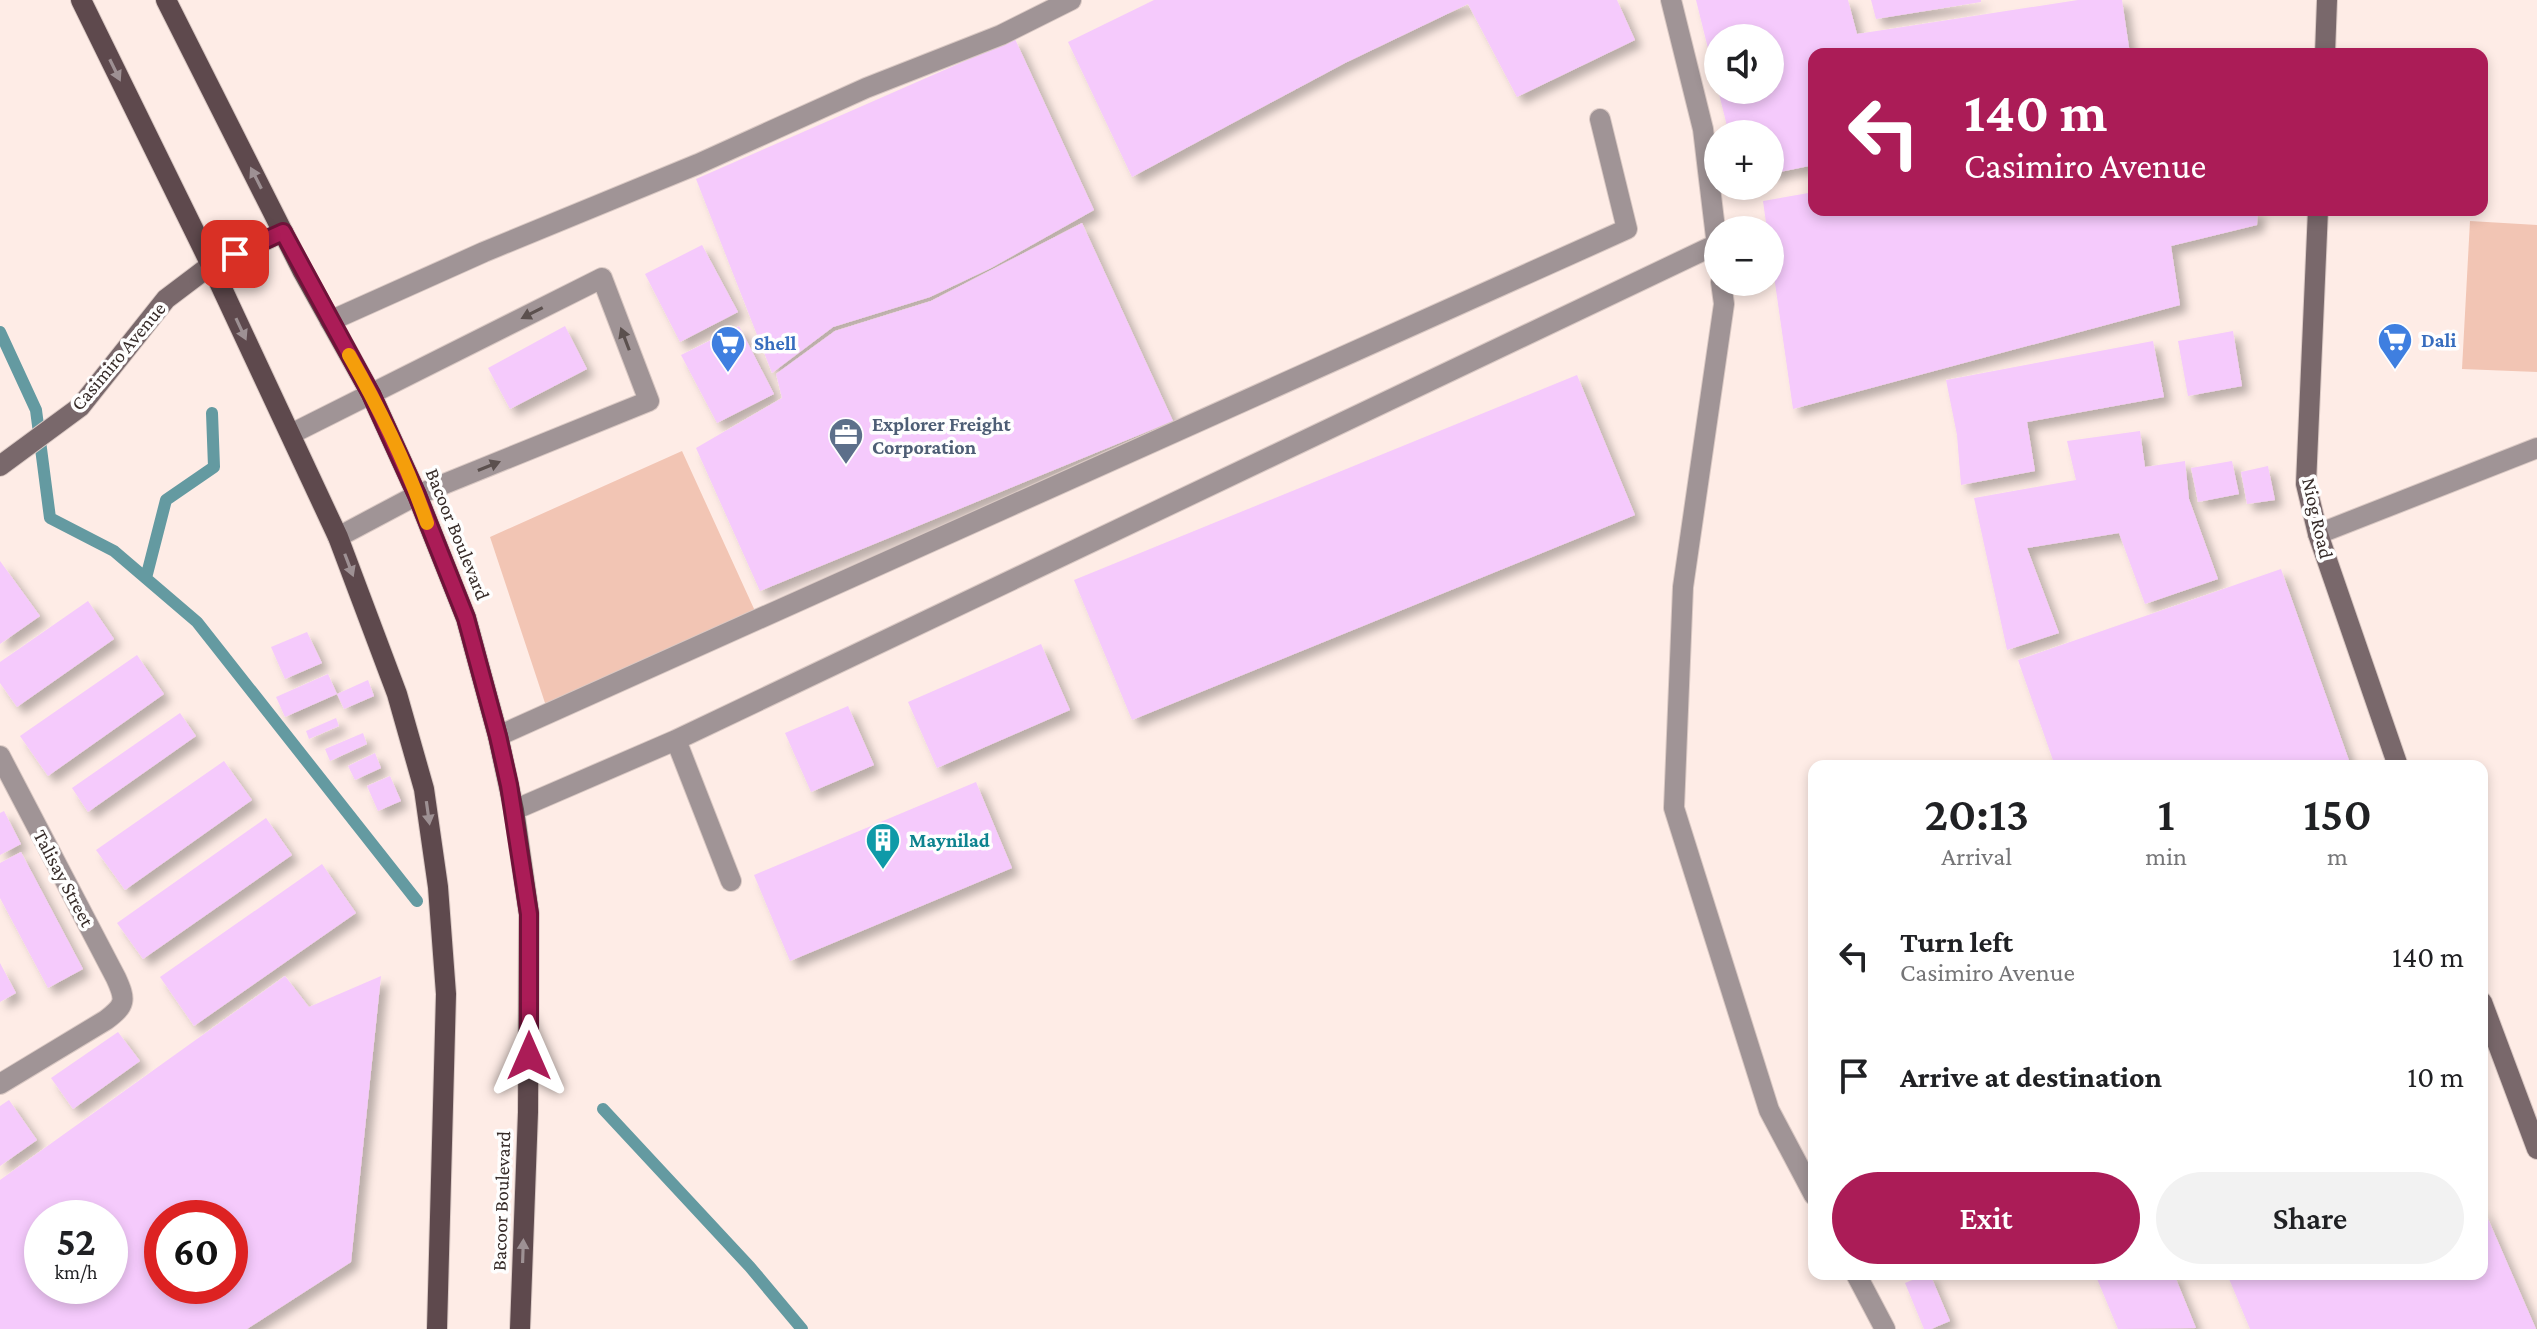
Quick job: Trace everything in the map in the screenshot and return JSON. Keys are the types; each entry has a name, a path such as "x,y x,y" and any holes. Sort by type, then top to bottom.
{"main road":[{"path":"81,0 211,265 338,537 397,694 424,789 438,887 446,994 437,1329"},
{"name":"Bacoor Boulevard","path":"166,0 283,232 371,394 417,495 466,618 498,736 514,810 529,914 528,1112 520,1329"}],"street":[{"path":"330,321 484,252 698,164 866,88 1001,35 1071,0"},
{"path":"1671,0 1703,129 1713,216"},
{"path":"2325,48 2327,0"},
{"path":"498,736 1627,229 1600,119"},
{"name":"Niog Road","path":"2318,216 2306,484 2318,534 2396,760"},
{"name":"Casimiro Avenue","path":"0,466 80,407 166,299 211,265 283,232"},
{"path":"514,810 676,740 1704,255"},
{"path":"291,434 602,278 649,401 417,495 338,537"},
{"path":"1723,296 1683,587 1674,808 1769,1110 1808,1184"},
{"path":"2318,534 2537,448"},
{"path":"676,740 731,881"},
{"name":"Talisay Street","path":"0,756 116,978 124,1001 118,1011 106,1020 0,1084"},
{"path":"2488,1018 2537,1149"},
{"path":"1859,1280 1885,1329"}],"shaded area":[{"path":"2470,221 2537,225 2537,372 2462,369"},
{"path":"682,451 755,611 546,706 490,537"}],"building":[{"path":"1154,0 1617,0 1635,40 1517,97 1468,4 1345,63 1132,177 1068,42"},
{"path":"1696,0 1848,0 1857,34 2078,0 2122,0 2129,48 1808,48 1808,166 1784,171 1784,120 1726,120 1722,104 1784,104 1784,24 1704,24 1704,32"},
{"path":"1871,0 1981,0 1981,2 1876,19"},
{"path":"1015,39 1094,210 991,268 930,297 833,327 772,373 696,179"},
{"path":"1808,193 1808,216 2258,216 2257,225 2171,246 2180,305 1793,409 1777,296 1784,296 1784,216 1765,216 1763,201 1784,200 1784,197"},
{"path":"1082,223 1173,421 760,591 696,448 782,398 776,374 835,331 931,301"},
{"path":"702,245 738,312 680,342 645,274"},
{"path":"565,326 587,369 510,409 488,368"},
{"name":"Shell","path":"739,326 774,394 717,423 681,355"},
{"path":"2233,331 2242,386 2188,396 2178,341"},
{"path":"2153,341 2164,397 2027,422 2035,471 1961,485 1957,435 1946,380"},
{"path":"1577,375 1635,515 1132,720 1074,580"},
{"path":"2140,431 2145,467 2185,461 2189,499 2218,579 2145,604 2119,533 2027,548 2059,633 2007,650 1974,498 2076,480 2067,441"},
{"path":"2232,461 2239,494 2198,502 2191,468"},
{"path":"2268,466 2275,500 2247,504 2241,472"},
{"path":"0,561 40,616 0,644"},
{"path":"2281,569 2349,760 2053,760 2018,660"},
{"path":"88,601 114,639 17,707 0,683 0,662"},
{"path":"307,632 322,663 285,679 271,647"},
{"path":"1041,644 1070,710 937,768 908,702"},
{"path":"137,655 164,694 48,776 20,736"},
{"path":"328,674 337,694 285,717 276,697"},
{"path":"368,680 374,696 344,709 337,694"},
{"path":"848,706 874,765 811,792 785,733"},
{"path":"180,713 196,736 88,812 72,788"},
{"path":"336,718 339,726 309,739 306,731"},
{"path":"363,733 367,744 330,761 325,749"},
{"path":"375,753 381,768 355,780 348,766"},
{"path":"224,761 252,800 125,890 96,850"},
{"path":"390,776 401,801 378,811 367,786"},
{"name":"Maynilad","path":"976,782 1012,868 790,961 754,875"},
{"path":"4,811 21,844 0,855 0,813"},
{"path":"266,818 292,855 143,959 117,923"},
{"path":"21,852 83,969 48,988 0,898 0,863"},
{"path":"322,864 356,913 194,1026 160,977"},
{"path":"0,963 16,993 0,1002"},
{"path":"285,976 309,1007 381,976 351,1262 247,1329 0,1329 0,1180"},
{"path":"118,1032 140,1061 73,1109 51,1078"},
{"path":"9,1100 37,1140 0,1166 0,1106"},
{"path":"2488,1219 2536,1329 2250,1329 2230,1280 2488,1280"},
{"path":"1933,1280 1950,1321 1924,1329 1905,1283"},
{"path":"2098,1280 2176,1280 2196,1328 2118,1329"}],"waterway":[{"path":"0,332 36,410 50,518 114,551 197,622 417,901"},
{"path":"146,578 166,500 214,467 212,413"},
{"path":"603,1109 750,1267 802,1329"}],"slow traffic":[{"path":"349,355 371,394 427,523"}],"place":[{"name":"Dali","path":"2395,371"},
{"name":"Shell","path":"728,374"},
{"name":"Explorer Freight Corporation","path":"846,466"},
{"name":"Maynilad","path":"883,871"}],"route":[{"path":"235,254 283,232 371,394 417,495 466,618 509,785 529,914 529,1056"}]}
